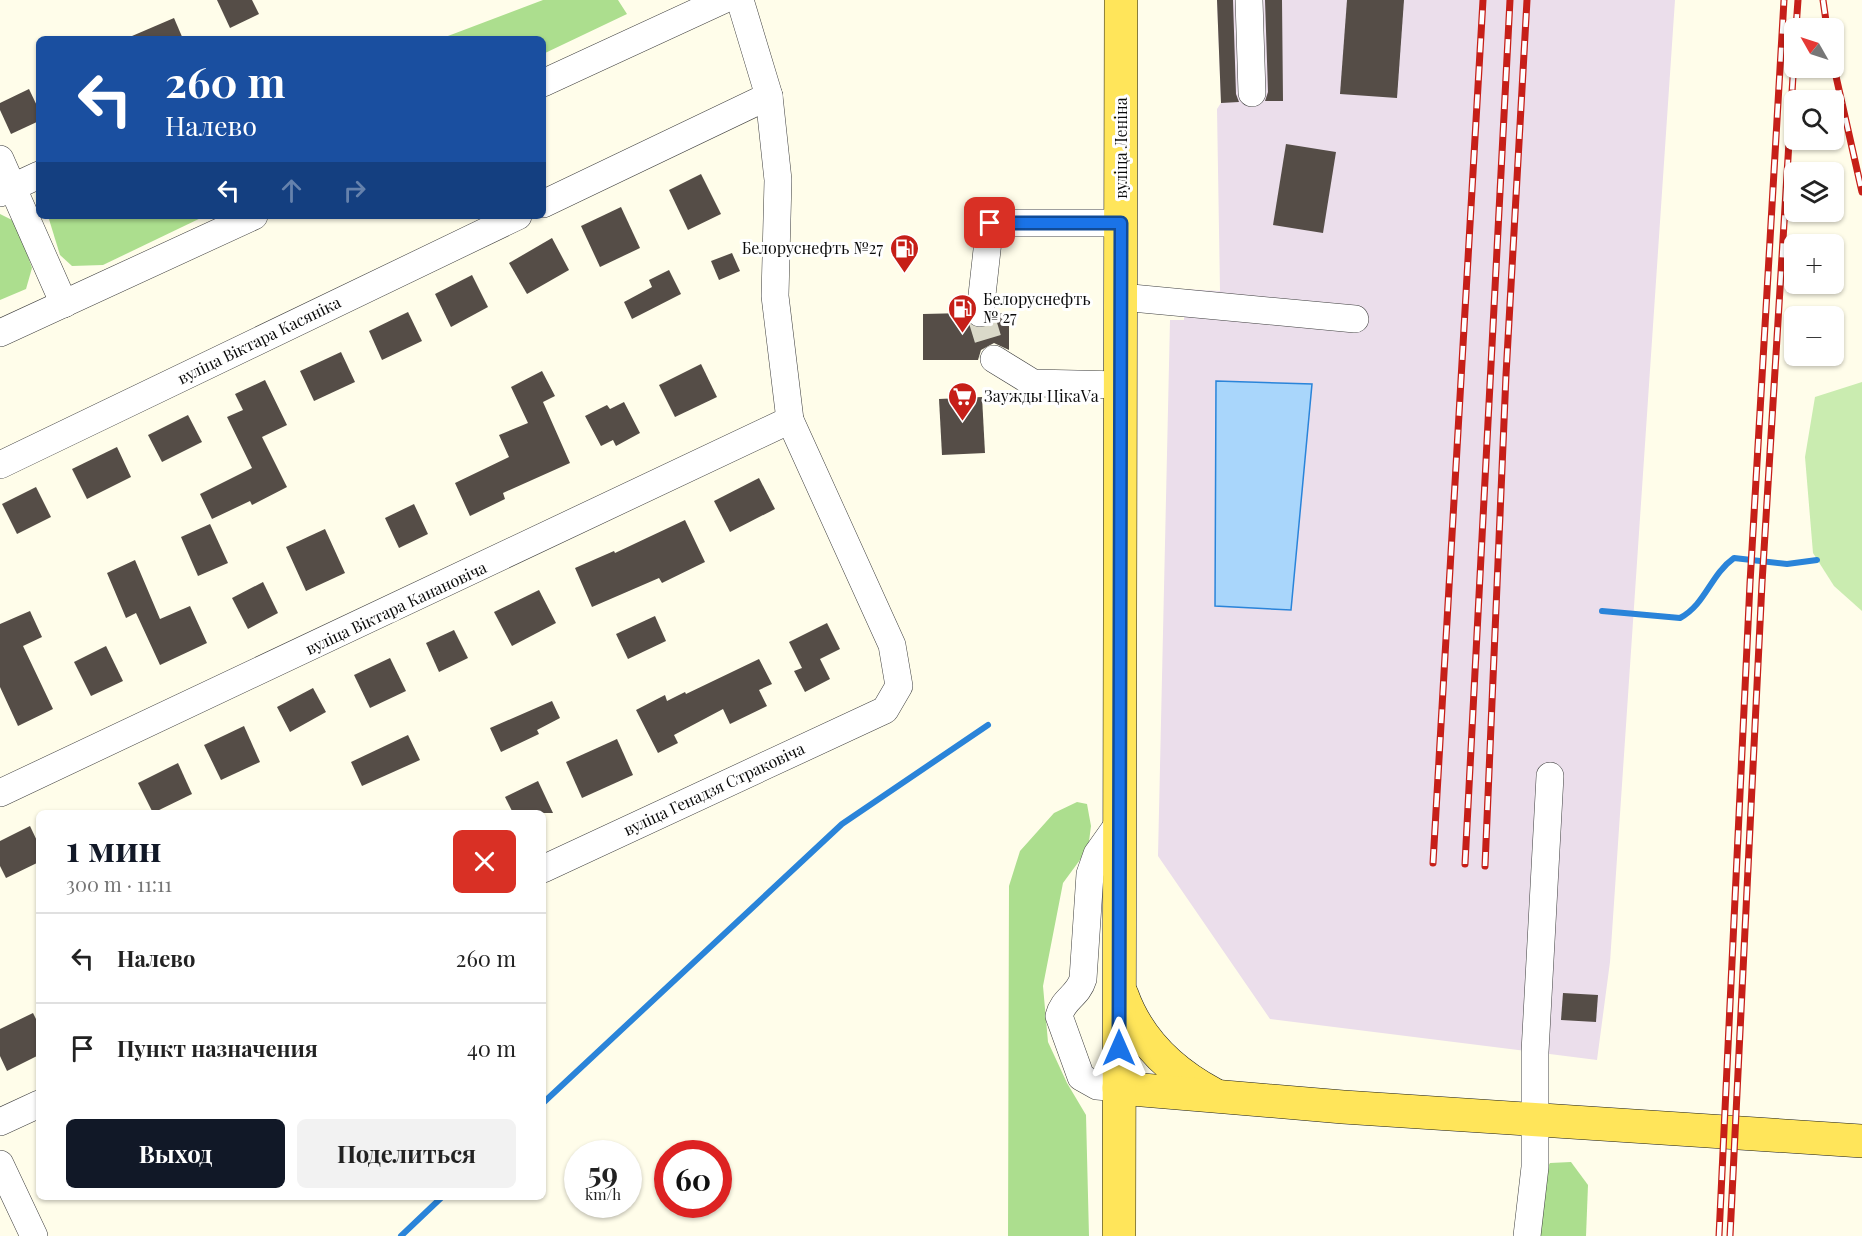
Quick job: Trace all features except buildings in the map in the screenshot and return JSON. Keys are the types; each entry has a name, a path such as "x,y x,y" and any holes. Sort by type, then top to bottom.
{"main road":[{"name":"вуліца Леніна","path":"1119,1236 1121,0"},
{"path":"1119,988 1134,1022 1161,1058 1198,1086 1217,1096"},
{"path":"1119,1088 1534,1120 1862,1142"}],"street":[{"path":"546,82 723,0"},
{"path":"740,0 769,96 778,180 775,296 790,420"},
{"path":"1249,0 1252,93"},
{"path":"546,203 769,96"},
{"path":"0,159 7,190 64,304"},
{"path":"7,190 36,176"},
{"path":"0,333 248,219"},
{"name":"вуліца Віктара Касяніка","path":"0,465 512,219"},
{"path":"980,313 990,223 1121,223"},
{"path":"1121,297 1354,319"},
{"path":"994,359 1033,383 1122,385"},
{"name":"вуліца Генадзя Страковіча","path":"546,868 885,710 899,686 892,645 790,420"},
{"name":"вуліца Віктара Канановіча","path":"0,793 790,420"},
{"path":"1527,1236 1535,1167 1534,1052 1550,776"},
{"path":"1119,823 1097,854 1090,874 1083,979 1080,991 1066,1000 1059,1016 1081,1077 1097,1086 1119,1088"},
{"path":"0,1122 36,1105"},
{"path":"0,1164 34,1236"}],"shaded area":[{"path":"1217,0 1675,0 1610,962 1597,1060 1270,1019 1158,856 1170,320 1184,320 1184,289 1220,291 1217,109 1221,103"}],"green space":[{"path":"543,0 618,0 627,14 546,53 546,36 448,36"},
{"path":"0,214 16,222 32,268 26,289 0,300"},
{"path":"49,219 199,219 103,265 72,266 60,255"},
{"path":"1862,382 1862,611 1834,586 1813,553 1805,457 1815,397"},
{"path":"1077,802 1087,804 1091,826 1088,849 1063,883 1043,986 1048,1042 1067,1083 1086,1115 1089,1236 1008,1236 1009,886 1020,851 1054,813"},
{"path":"1571,1162 1588,1185 1586,1236 1535,1236 1540,1180 1550,1163"}],"water":[{"path":"1216,381 1312,384 1291,610 1215,606"}],"waterway":[{"path":"1602,611 1680,618 1696,605 1719,573 1734,558 1787,564 1817,560"},
{"path":"546,1100 842,824 988,725"},
{"path":"401,1236 439,1200"}],"tunnel":[{"path":"980,313 994,359"}],"railway":[{"path":"1433,863 1483,0"},
{"path":"1465,864 1510,0"},
{"path":"1485,866 1506,375 1527,0"},
{"path":"1719,1236 1750,583 1784,0"},
{"path":"1797,18 1798,0"},
{"path":"1823,0 1826,18"},
{"path":"1730,1236 1762,583 1793,78"},
{"path":"1836,78 1862,192"}],"place":[{"name":"Белоруснефть №27","path":"904,274"},
{"name":"Белоруснефть № 27","path":"962,334"},
{"name":"Заужды ЦікаVа","path":"963,422"}],"route":[{"path":"990,223 1121,223 1119,1048"}]}
